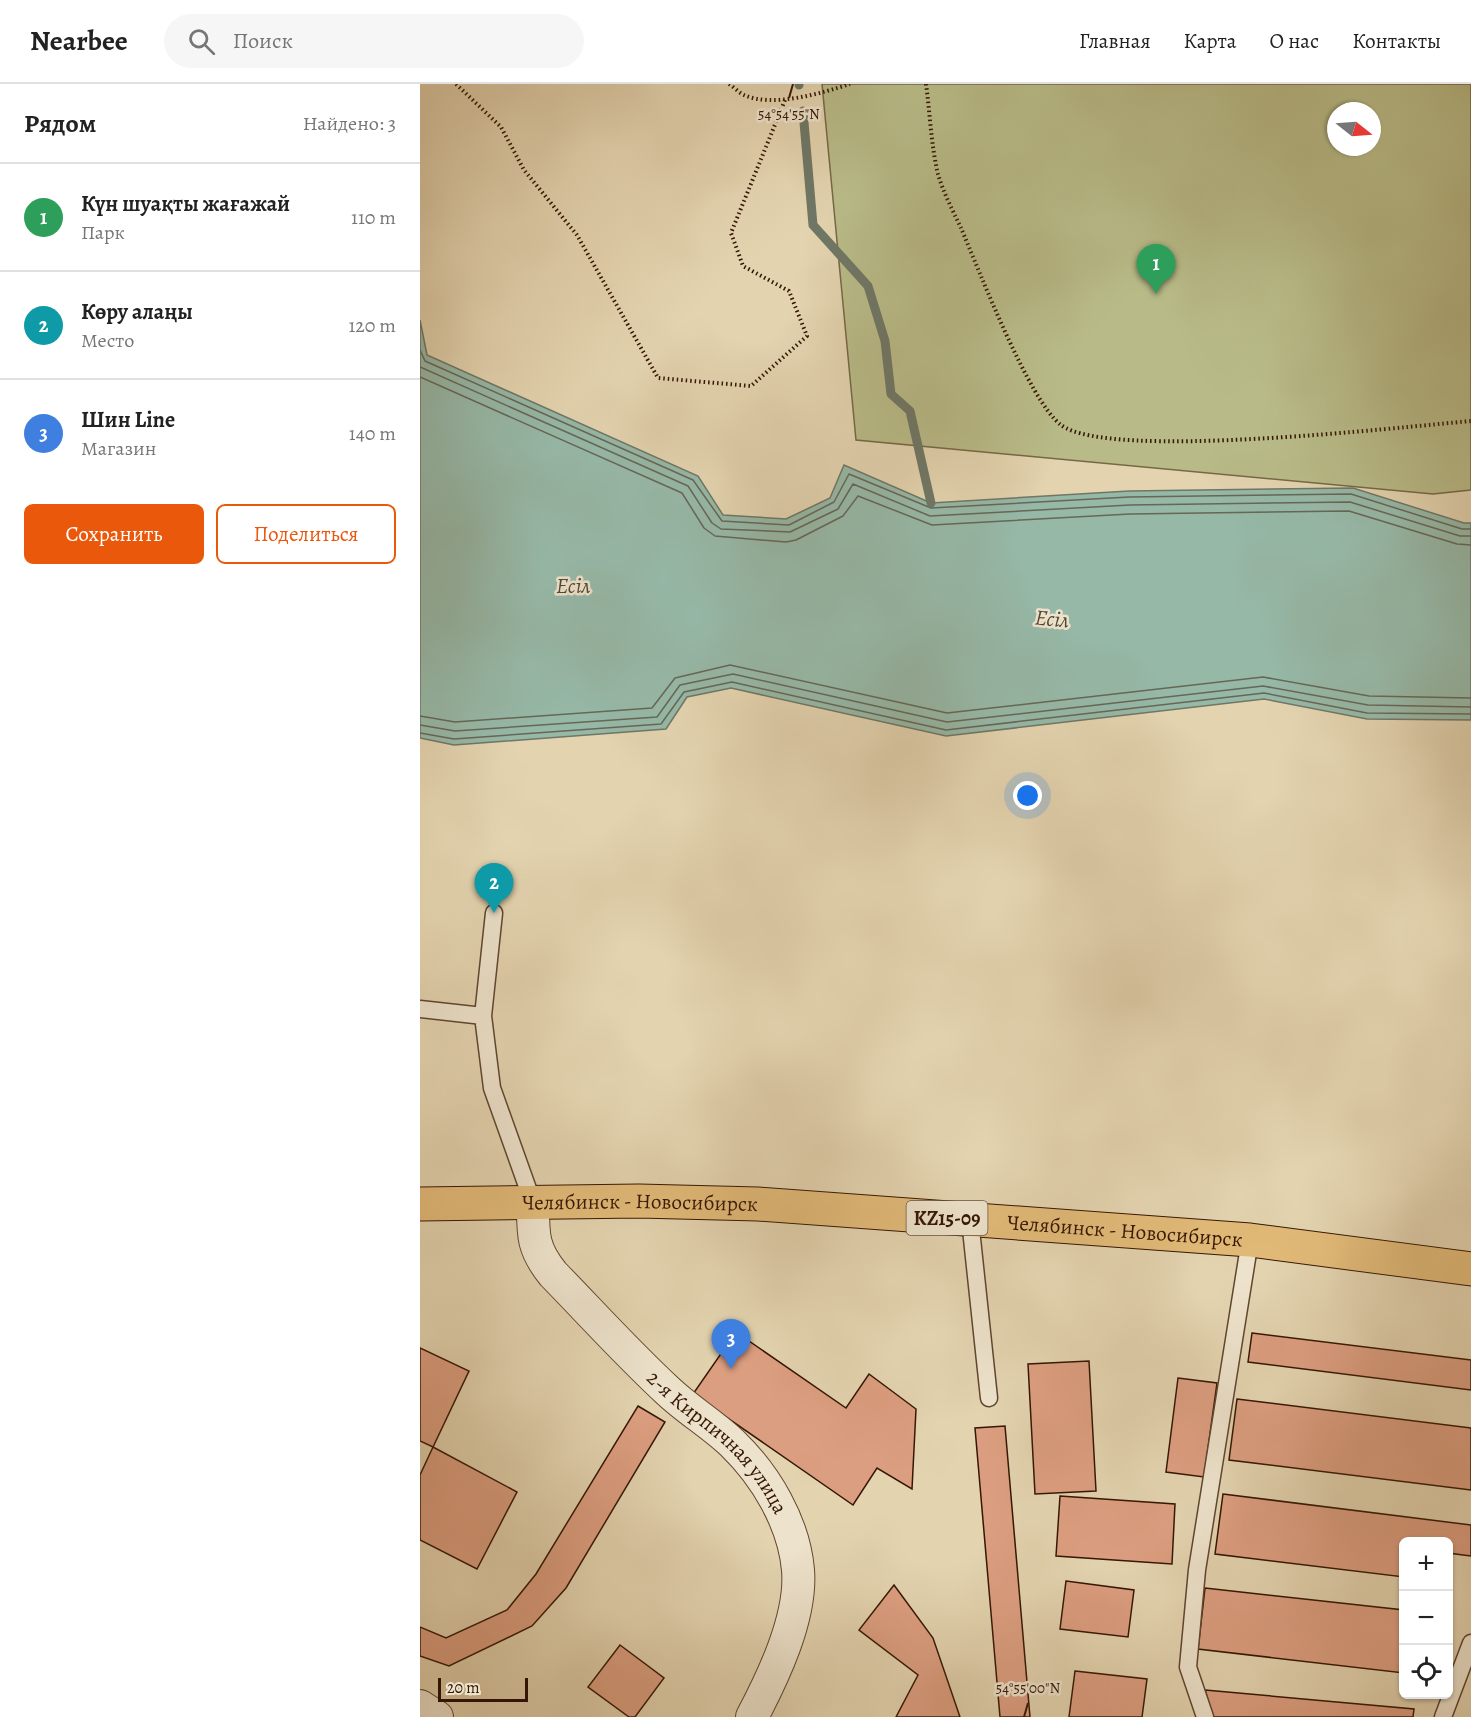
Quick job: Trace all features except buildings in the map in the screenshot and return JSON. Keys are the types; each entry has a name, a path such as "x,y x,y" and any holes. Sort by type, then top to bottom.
{"highway":[{"name":"Челябинск - Новосибирск","path":"420,1204 758,1204 1250,1240 1471,1269"}],"street":[{"name":"2-я Кирпичная улица","path":"533,1203 533,1238 539,1257 669,1392 732,1443 759,1473 786,1520 798,1571 793,1617 775,1673 752,1717"},
{"path":"420,1706 437,1717"}],"lane":[{"path":"494,913 483,1016 492,1088 533,1203"},
{"path":"420,1010 483,1016"},
{"path":"970,1220 989,1398"},
{"path":"1205,1717 1188,1667 1196,1580 1250,1240"},
{"path":"1443,1717 1471,1643"}],"path":[{"path":"456,84 501,127 524,170 577,235 658,378 751,386 807,336 789,291 742,266 731,233 785,100"},
{"path":"729,84 745,96 785,100 850,84"},
{"path":"926,84 938,174 1020,362 1044,405 1062,426 1094,437 1160,441 1223,440 1471,421"}],"green space":[{"path":"822,84 1471,84 1471,490 1433,494 856,440"}],"water":[{"name":"Есіл","path":"420,320 427,355 698,476 723,515 786,519 830,498 844,465 931,503 1129,491 1353,488 1464,523 1471,523 1471,720 1367,719 1264,699 946,736 731,688 687,697 666,729 454,745 420,738"}],"waterway":[{"path":"803,111 813,225 868,286 885,341 891,394 910,411 931,503"}],"place":[{"name":"Күн шуақты жағажай","path":"1156,294"},
{"name":"Көру алаңы","path":"494,913"},
{"name":"Шин Line","path":"731,1369"}]}
